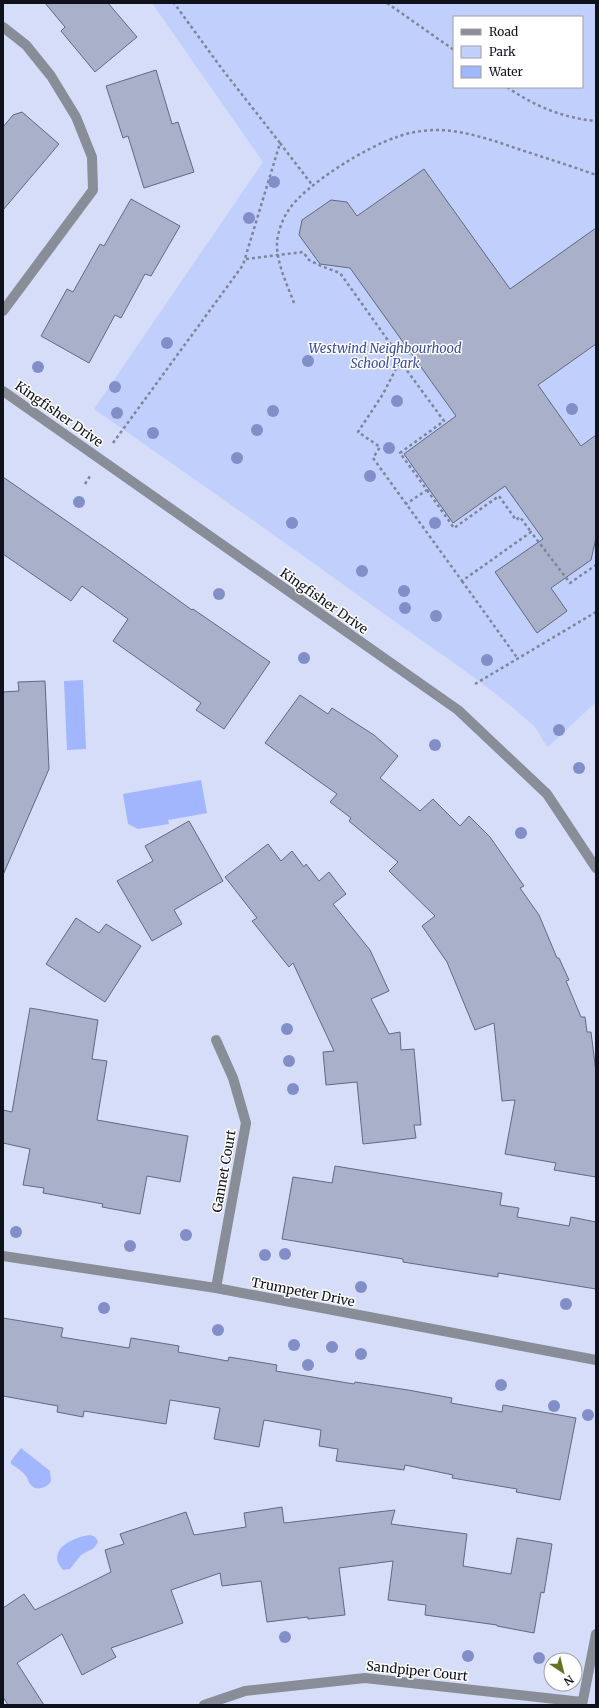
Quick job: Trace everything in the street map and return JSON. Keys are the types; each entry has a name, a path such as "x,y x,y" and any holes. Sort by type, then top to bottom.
{"street":[{"path":"3,27 26,45 51,76 76,117 92,157 93,190 3,311"},
{"name":"Kingfisher Drive","path":"3,391 458,710 547,794 596,868"},
{"name":"Gannet Court","path":"216,1040 233,1078 246,1123 216,1288"},
{"name":"Trumpeter Drive","path":"3,1256 216,1288 596,1360"},
{"path":"582,1704 596,1634"},
{"name":"Sandpiper Court","path":"204,1705 245,1691 366,1678 582,1704"}],"path":[{"path":"174,3 226,75 313,186"},
{"path":"387,3 453,49"},
{"path":"508,88 526,100 545,109 567,116 596,121"},
{"path":"294,303 278,255 279,232 287,211 303,193 336,169 378,144 398,136 415,132 439,130 465,133 493,140 596,174"},
{"path":"109,449 240,271 246,259 280,143"},
{"path":"246,259 303,252 309,260 340,273 392,346 400,361 444,421 400,453 454,528 499,496 516,520 520,517 570,583 596,565"},
{"path":"400,361 383,394 358,432 380,447 373,458 518,659"},
{"path":"406,504 427,490"},
{"path":"462,581 531,532"},
{"path":"475,684 596,612"}],"green space":[{"name":"Westwind Neighbourhood School Park","path":"152,3 596,3 596,702 548,747 533,725 478,680 94,409 263,162"}],"water":[{"path":"83,680 86,749 67,750 64,681"},
{"path":"201,780 207,813 168,820 169,824 138,829 128,824 123,794"},
{"path":"21,1448 50,1471 51,1481 47,1486 35,1488 29,1483 27,1477 19,1469 11,1464 11,1461"},
{"path":"90,1535 95,1537 98,1542 94,1548 81,1555 70,1569 63,1570 58,1563 57,1556 59,1551 63,1546 76,1538"}],"building":[{"path":"45,3 108,3 137,37 95,72 61,31 65,27"},
{"path":"156,70 172,124 178,122 194,172 144,188 128,136 123,138 106,86"},
{"path":"22,112 59,144 3,210 3,127 13,115"},
{"path":"424,169 510,289 596,228 596,344 538,385 581,446 596,435 596,538 591,560 551,588 567,611 537,633 495,572 543,539 505,486 453,523 404,454 456,416 350,268 320,264 299,235 302,220 331,200 347,202 357,216"},
{"path":"131,199 180,226 151,276 145,274 121,318 115,315 89,363 41,336 67,289 73,292 100,244 104,246"},
{"path":"3,477 192,610 193,609 270,662 224,729 196,710 201,703 113,641 128,619 82,586 71,601 3,554"},
{"path":"45,681 49,769 3,875 3,692 19,691 18,682"},
{"path":"300,695 328,714 332,708 374,735 398,756 380,778 420,811 433,799 460,826 469,816 490,837 524,886 520,888 539,915 557,958 559,958 569,980 566,981 581,1017 585,1017 587,1032 591,1032 596,1072 596,1177 554,1170 556,1163 505,1154 515,1100 502,1101 494,1023 475,1030 447,962 422,926 435,916 389,871 398,862 349,821 351,818 330,802 337,794 265,743"},
{"path":"189,821 223,881 174,910 182,924 152,941 117,881 153,861 145,846"},
{"path":"268,844 281,861 292,851 304,867 306,864 319,881 329,872 346,894 333,904 370,950 389,991 371,999 389,1034 400,1032 401,1050 414,1049 421,1125 414,1125 416,1138 363,1144 357,1082 326,1085 323,1052 334,1051 293,963 289,967 252,921 257,918 225,877"},
{"path":"76,918 99,933 106,924 141,946 105,1002 46,964"},
{"path":"30,1008 98,1020 92,1059 107,1061 97,1120 188,1136 180,1182 147,1176 140,1214 102,1207 103,1204 43,1193 44,1188 23,1185 30,1149 3,1143 3,1110 12,1112"},
{"path":"335,1166 502,1193 500,1205 519,1208 517,1217 569,1226 571,1217 596,1222 596,1289 498,1273 498,1277 434,1267 403,1262 403,1259 282,1239 293,1177 332,1183"},
{"path":"3,1318 63,1328 61,1337 129,1348 131,1338 179,1346 178,1352 228,1361 229,1357 277,1365 276,1371 354,1384 355,1382 408,1390 452,1398 451,1403 502,1412 503,1405 576,1418 560,1500 516,1492 517,1489 452,1478 453,1475 405,1465 404,1470 336,1461 338,1449 319,1446 321,1430 264,1420 259,1447 214,1439 220,1408 170,1400 166,1424 84,1411 83,1417 57,1412 58,1406 3,1396"},
{"path":"282,1507 284,1523 395,1510 391,1524 467,1534 463,1566 511,1574 517,1538 552,1544 544,1593 541,1592 534,1633 497,1625 425,1615 426,1605 388,1600 393,1561 339,1568 345,1615 308,1619 308,1617 267,1622 261,1581 222,1586 220,1573 171,1590 183,1623 111,1648 116,1657 82,1675 62,1634 17,1663 44,1705 8,1705 3,1697 3,1608 24,1594 35,1610 111,1572 105,1550 124,1544 120,1534 186,1512 194,1535 246,1527 244,1513"}]}
